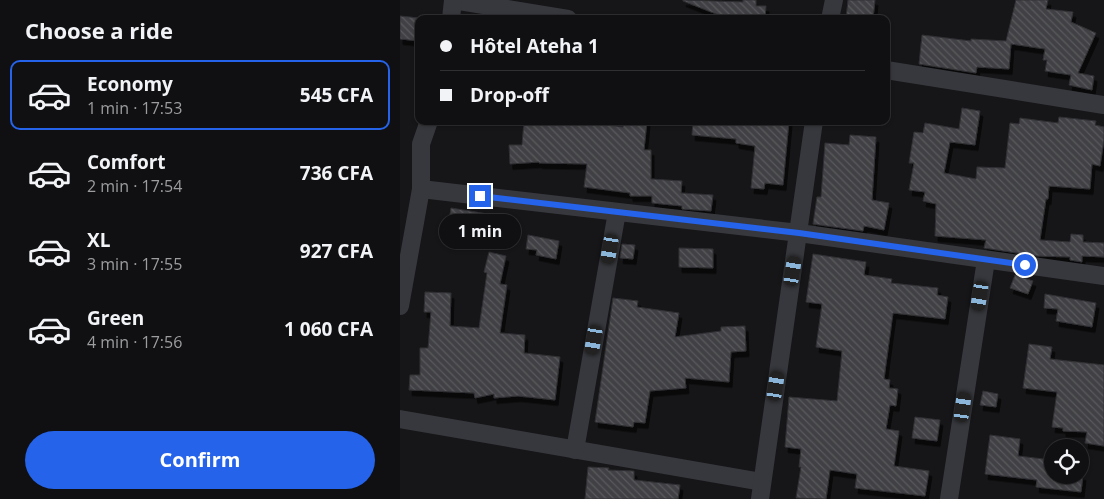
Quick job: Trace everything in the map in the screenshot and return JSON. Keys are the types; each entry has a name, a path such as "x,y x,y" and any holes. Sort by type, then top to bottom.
{"street":[{"path":"451,15 453,0 544,15"},
{"path":"831,15 834,0"},
{"path":"890,71 1104,105"},
{"path":"400,306 421,190 421,144 428,125"},
{"path":"400,419 575,450 761,491 813,125"},
{"path":"421,190 799,233 1104,276"},
{"path":"575,450 617,212"},
{"path":"949,499 986,260"}],"building":[{"path":"743,0 756,0 756,6 766,6 765,15 719,15 683,1 743,2"},
{"path":"848,0 875,0 873,15 846,15"},
{"path":"1016,0 1048,0 1046,9 1073,12 1071,22 1096,33 1078,73 1094,76 1092,90 1069,85 1071,75 1045,71 1047,60 1043,60 1045,49 1011,44 1009,69 977,67 976,73 919,64 922,35 971,41 971,39 1006,41"},
{"path":"400,16 415,18 415,41 400,39"},
{"path":"962,108 980,111 975,145 950,142 944,173 976,179 977,167 1005,168 1010,123 1019,124 1020,118 1058,123 1059,117 1096,121 1095,125 1104,127 1100,166 1092,164 1090,189 1049,186 1040,240 1070,242 1071,234 1083,235 1083,242 1104,243 1104,257 1082,256 1082,262 1070,260 1070,257 1037,256 984,248 986,240 935,236 936,204 923,201 925,192 909,190 914,163 909,163 914,132 923,133 925,123 959,129"},
{"path":"524,125 608,125 623,127 623,125 647,125 644,150 651,150 651,179 682,181 681,193 713,195 711,211 682,209 682,206 652,203 652,196 630,196 630,193 584,187 587,164 539,162 510,164 509,145 522,145"},
{"path":"693,125 789,125 783,185 765,183 764,189 751,188 755,146 736,143 736,139 692,135"},
{"path":"850,135 876,137 872,200 889,203 884,230 864,226 863,231 813,224 817,197 821,197 825,143 849,145"},
{"path":"451,208 488,214 485,233 448,227"},
{"path":"528,235 559,241 556,259 536,255 537,250 526,249"},
{"path":"622,244 635,245 633,259 620,258"},
{"path":"679,248 713,249 713,268 679,267"},
{"path":"489,252 506,256 500,284 507,285 500,333 525,335 524,353 560,357 555,400 518,396 494,398 494,394 475,398 474,393 409,390 410,375 420,375 420,348 428,348 431,312 424,312 425,292 451,293 450,326 479,328 487,273 484,272"},
{"path":"813,254 866,262 864,275 892,279 891,283 938,288 937,295 948,297 945,319 893,313 884,379 890,380 889,388 898,389 896,406 890,405 886,429 899,431 894,466 929,471 925,496 855,488 857,474 830,470 826,499 796,498 801,467 799,467 801,449 785,447 789,397 837,401 842,351 816,347 822,304 806,302"},
{"path":"1015,275 1033,281 1028,294 1010,288"},
{"path":"1045,294 1096,303 1092,327 1056,321 1058,309 1044,308"},
{"path":"613,298 638,301 637,307 679,313 675,337 721,331 721,327 745,326 746,351 731,352 729,382 685,378 686,388 650,391 645,423 634,422 633,427 595,422"},
{"path":"1029,344 1052,347 1050,359 1104,365 1104,446 1089,444 1089,439 1086,439 1087,432 1063,431 1063,428 1052,427 1057,392 1023,388"},
{"path":"983,391 998,394 996,407 980,405"},
{"path":"915,417 940,420 937,441 912,438"},
{"path":"990,435 1020,439 1018,456 1044,459 1044,484 1082,484 1081,492 1036,487 1037,480 985,474"},
{"path":"588,467 634,471 634,480 680,485 678,499 585,499"}],"route":[{"path":"480,196 799,233 1025,265"}]}
